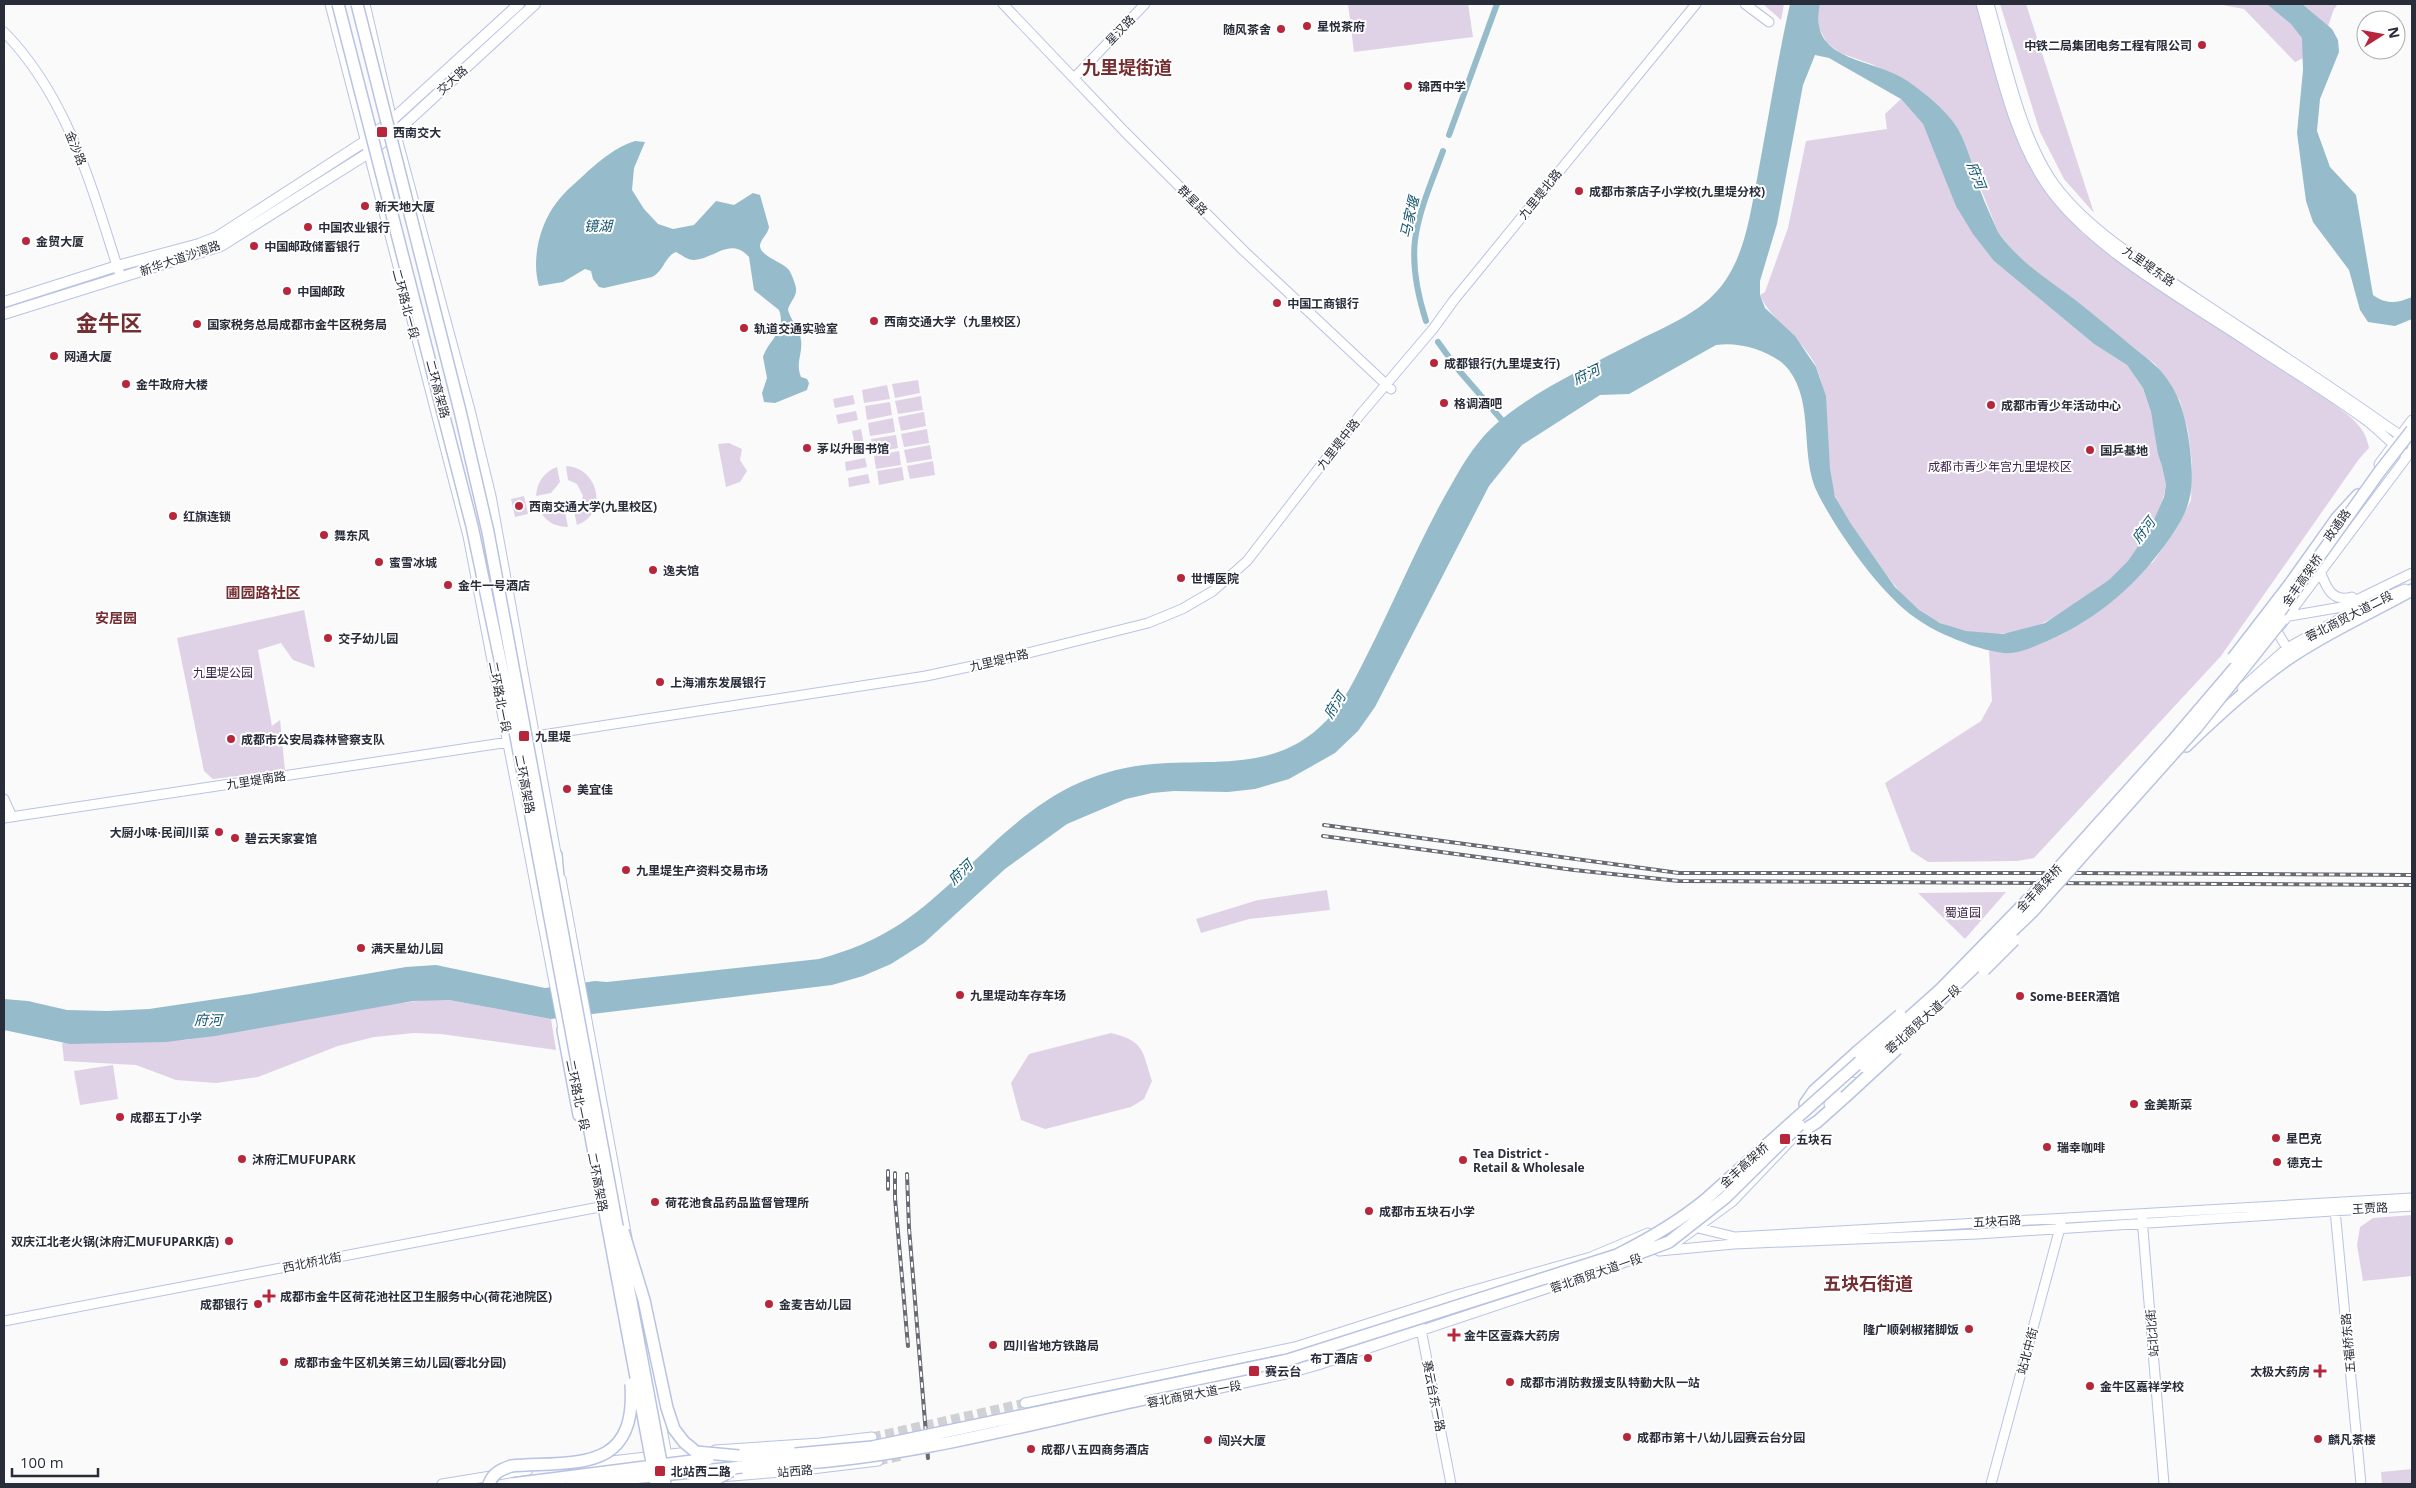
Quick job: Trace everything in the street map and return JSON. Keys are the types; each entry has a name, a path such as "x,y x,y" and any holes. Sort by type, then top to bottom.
{"highway":[{"name":"二环高架路","path":"338,4 472,526 515,731 627,1332 653,1483"},
{"name":"二环高架路","path":"357,4 460,411 488,532 611,1196 669,1483"},
{"name":"金丰高架桥","path":"1589,1267 1659,1234 1699,1205 1940,989 2030,899 2169,745 2239,663 2281,610 2380,471 2412,430"},
{"name":"金丰高架桥","path":"1589,1267 1669,1242 1724,1198 1794,1130 1934,1006 2032,912 2197,727 2264,645 2355,515 2412,439"},
{"path":"2056,871 2089,824 2230,662 2290,584 2337,518 2360,494"},
{"path":"2136,794 2244,693 2288,659 2326,636 2412,590"},
{"path":"556,855 558,881 607,1158 611,1196 644,1300 667,1408 674,1429 696,1452 741,1462"},
{"path":"1805,1104 1814,1091 2030,899"},
{"path":"1796,1135 1817,1122 2000,956 2027,926 2032,912"},
{"path":"489,1484 492,1477 500,1470 511,1466 587,1460 603,1455 616,1447 626,1433 632,1416 627,1332 608,1272 563,1026"},
{"path":"1418,1328 1589,1267"},
{"name":"蓉北商贸大道一段","path":"741,1462 872,1446 1288,1360 1589,1267"},
{"name":"蓉北商贸大道一段","path":"741,1462 837,1461 911,1450 1284,1368 1418,1328"},
{"path":"512,1484 696,1460 741,1462"},
{"path":"572,1484 599,1482 741,1462"},
{"path":"707,1484 741,1462"}],"main road":[{"name":"二环路北一段","path":"330,4 367,154 468,536 509,742 535,888 575,1075 653,1483"},
{"name":"二环路北一段","path":"365,4 392,120 491,496 667,1454 669,1483"},
{"name":"交大路","path":"364,142 392,120 519,4"},
{"name":"交大路","path":"367,154 396,132 535,4"},
{"name":"群星路","path":"1003,4 1244,251 1388,387"},
{"name":"星汉路","path":"1074,78 1145,4"},
{"name":"九里堤北路","path":"1388,387 1466,286 1696,4"},
{"path":"1745,4 1769,22 1762,10 1754,4"},
{"path":"1980,4 2016,122 2046,184 2073,218 2140,269 2369,422 2392,445 2410,453"},
{"name":"九里堤东路","path":"1989,4 2020,107 2037,153 2050,178 2081,215 2140,261 2412,444"},
{"name":"金沙路","path":"4,32 23,52 69,129 76,144 121,278"},
{"name":"新华大道沙湾路","path":"4,302 217,237 364,142"},
{"name":"新华大道沙湾路","path":"4,314 220,246 367,154"},
{"name":"九里堤中路","path":"509,742 536,736 926,676 996,661 1168,616 1213,591 1247,562 1388,387"},
{"name":"政通路","path":"2269,619 2360,494 2392,445 2412,420"},
{"name":"政通路","path":"2276,630 2320,571 2368,512 2410,453"},
{"path":"2320,571 2325,585 2337,599 2342,600 2374,591"},
{"path":"2287,648 2269,619 2342,607 2412,573"},
{"name":"蓉北商贸大道二段","path":"2221,707 2287,648 2354,611 2412,586"},
{"name":"九里堤南路","path":"8,818 509,742"},
{"path":"4,799 8,818"},
{"path":"2064,881 2082,863"},
{"name":"蓉北商贸大道一段","path":"1016,1430 1099,1412 1185,1397 1286,1374 1418,1328 1596,1274 1659,1251 1698,1228 1733,1201 1796,1135 1977,971 2054,892"},
{"name":"蓉北商贸大道一段","path":"1025,1403 1270,1353 1417,1307 1591,1256 1663,1227 1676,1220 1967,962"},
{"name":"王贾路","path":"2332,1207 2412,1198"},
{"name":"西北桥北街","path":"4,1320 621,1203"},
{"name":"王贾路","path":"2332,1207 2412,1206"},
{"name":"五块石路","path":"1663,1227 1698,1228 1735,1236 2142,1212 2332,1207"},
{"name":"五块石路","path":"1659,1251 1734,1244 2061,1229 2332,1207"},
{"name":"五福桥东路","path":"2332,1207 2361,1484"},
{"name":"站北北街","path":"2142,1212 2164,1484"},
{"name":"站北中街","path":"1992,1484 2061,1229 2062,1218"},
{"name":"赛云台东一路","path":"1417,1307 1418,1328 1451,1484"},
{"path":"442,1484 512,1472 647,1458 667,1454 820,1443 872,1437"},
{"name":"站西路","path":"653,1483 795,1471 878,1461"},
{"path":"630,1484 653,1483"}],"green space":[{"path":"1348,4 1468,4 1473,37 1354,52"},
{"path":"1763,4 1784,4 1781,20"},
{"path":"1820,4 1976,4 2022,150 2049,194 2083,234 2328,400 2354,420 2367,440 2369,448 2359,459 2221,656 2034,858 2017,861 1928,862 1911,851 1885,783 1981,721 1992,701 1989,651 2013,653 2153,562 2178,526 2191,500 2192,463 2188,431 2180,401 2155,364 2021,261 1998,232 1957,129 1874,65 1840,53 1827,43 1819,28 1818,14"},
{"path":"2000,4 2026,4 2094,213 2064,179 2040,132"},
{"path":"2217,4 2338,4 2334,9 2320,50 2295,62 2244,9"},
{"name":"成都市青少年宫九里堤校区","path":"1901,99 1923,124 1935,152 1994,261 2094,344 2127,365 2143,388 2151,412 2166,485 2158,512 2145,538 2119,572 2104,585 2048,620 2015,632 1981,633 1964,631 1948,626 1920,611 1894,584 1846,518 1835,496 1829,464 1825,401 1822,385 1812,358 1772,314 1760,295 1765,292 1788,228 1806,141 1887,129 1885,114"},
{"path":"918,380 920,393 895,398 892,384"},
{"path":"887,385 890,399 864,403 862,390"},
{"path":"853,395 855,404 835,408 833,399"},
{"path":"921,396 923,410 898,414 895,401"},
{"path":"890,402 892,415 867,420 865,406"},
{"path":"856,411 858,420 838,424 836,415"},
{"path":"924,412 926,426 901,431 898,417"},
{"path":"893,418 895,432 870,436 868,423"},
{"path":"861,429 865,450 856,451 852,431"},
{"path":"927,429 929,443 904,447 901,434"},
{"path":"896,435 898,448 873,453 871,439"},
{"path":"729,443 742,449 740,460 747,471 740,482 726,487 718,444"},
{"path":"930,445 932,459 907,463 904,450"},
{"path":"899,451 901,465 876,469 874,456"},
{"path":"865,458 867,467 846,471 845,462"},
{"path":"933,461 935,475 910,479 907,466"},
{"path":"566,466 586,474 596,492 596,502 593,511 587,519 577,525 574,511 581,504 583,496 577,484 568,480"},
{"path":"557,467 560,482 551,493 536,496 542,478"},
{"path":"902,467 904,480 879,485 877,471"},
{"path":"868,474 870,483 849,487 848,478"},
{"path":"524,496 528,514 515,517 511,499"},
{"path":"553,505 565,512 568,527 550,522 541,513 539,508"},
{"name":"九里堤公园","path":"304,610 315,668 293,660 281,643 258,650 272,726 280,720 285,770 213,779 204,771 177,638"},
{"path":"1327,890 1330,910 1249,919 1201,933 1196,919 1258,900"},
{"name":"蜀道园","path":"2005,892 1965,939 1918,893"},
{"path":"424,1000 449,1000 551,1019 556,1050 441,1034 414,1033 374,1037 338,1046 258,1077 216,1083 176,1080 136,1065 64,1061 62,1043 186,1040 350,1010"},
{"path":"1111,1033 1122,1036 1136,1044 1144,1055 1152,1081 1144,1099 1131,1107 1045,1129 1021,1120 1011,1083 1029,1054"},
{"path":"113,1065 118,1099 80,1105 74,1071"},
{"path":"2412,1215 2412,1276 2363,1281 2357,1245 2360,1227 2373,1218"},
{"path":"2412,1469 2412,1484 2382,1484 2381,1472"}],"water":[{"name":"府河","path":"1790,4 1820,4 1819,24 1824,38 1833,48 1847,56 1895,74 1909,82 1936,103 1958,129 1968,151 1984,200 1998,232 2006,243 2033,268 2081,304 2154,364 2167,379 2176,395 2189,440 2192,473 2192,484 2184,514 2160,552 2132,583 2101,610 2066,632 2026,650 2002,653 1970,645 1943,634 1923,623 1903,608 1889,595 1862,562 1837,527 1818,494 1809,464 1802,399 1797,384 1789,370 1775,358 1756,349 1725,344 1716,345 1629,394 1600,395 1522,445 1489,486 1375,707 1358,731 1335,753 1289,779 1255,789 1228,792 1174,791 1152,793 1126,799 1067,824 1005,869 924,943 891,964 863,976 832,985 551,1019 449,1000 413,1001 215,1036 166,1042 70,1044 4,1030 4,999 28,1001 67,1010 149,1009 406,967 436,965 545,988 595,981 607,982 819,959 861,945 900,924 923,907 1031,811 1055,795 1081,782 1107,772 1134,766 1245,760 1288,748 1308,737 1327,720 1344,698 1376,638 1441,503 1465,461 1487,433 1512,411 1546,389 1686,316 1709,299 1727,278 1739,255 1749,218","holes":["1815,55 1829,58 1901,99 1923,124 1956,206 1973,234 1994,261 2094,344 2127,365 2143,388 2151,412 2158,454 2166,485 2164,497 2150,529 2128,561 2109,580 2045,623 2003,634 1966,631 1940,623 1919,610 1895,587 1851,524 1835,497 1830,469 1826,396 1816,367 1795,336 1765,308 1760,295 1760,281 1777,224 1803,85"]},
{"path":"2267,4 2302,4 2332,29 2338,40 2339,52 2320,99 2317,131 2330,167 2356,195 2373,295 2388,302 2402,301 2412,297 2412,319 2395,326 2368,322 2360,310 2349,270 2313,222 2306,201 2297,133 2303,70 2302,38 2291,24"},
{"name":"镜湖","path":"635,141 645,142 634,168 632,190 644,209 658,224 673,229 694,225 716,201 734,205 753,193 760,195 769,227 760,245 761,249 767,256 789,270 796,286 795,295 788,310 800,336 799,372 801,377 807,379 809,383 807,390 775,403 764,402 762,393 767,378 763,357 779,329 781,317 779,310 754,290 749,257 736,248 722,250 694,260 676,252 669,257 652,277 604,288 599,287 593,279 591,271 585,269 563,282 539,286 536,264 537,253 542,231 551,211 564,194 587,172 615,150"}],"waterway":[{"name":"马家堰","path":"1449,135 1497,4"},
{"name":"马家堰","path":"1426,321 1416,281 1414,250 1423,206 1443,151"},
{"name":"马家堰","path":"1438,342 1456,367 1507,426"}],"tunnel":[{"path":"872,1437 1025,1403"},
{"path":"878,1461 902,1456"}],"railway":[{"path":"1324,825 1679,873 2044,873"},
{"path":"1323,836 1574,870 1679,881 2412,885"},
{"path":"2052,873 2068,873"},
{"path":"2076,873 2412,875"},
{"path":"888,1171 888,1189"},
{"path":"895,1173 895,1198 908,1346"},
{"path":"907,1174 909,1228 928,1458"}],"place":[{"name":"星悦茶府","path":"1307,26"},
{"name":"随风茶舍","path":"1281,29"},
{"name":"中铁二局集团电务工程有限公司","path":"2202,45"},
{"name":"锦西中学","path":"1408,86"},
{"name":"西南交大","path":"382,132"},
{"name":"成都市茶店子小学校(九里堤分校)","path":"1579,191"},
{"name":"新天地大厦","path":"365,206"},
{"name":"中国农业银行","path":"308,227"},
{"name":"金贸大厦","path":"26,241"},
{"name":"中国邮政储蓄银行","path":"254,246"},
{"name":"中国邮政","path":"287,291"},
{"name":"中国工商银行","path":"1277,303"},
{"name":"西南交通大学（九里校区）","path":"874,321"},
{"name":"国家税务总局成都市金牛区税务局","path":"197,324"},
{"name":"轨道交通实验室","path":"744,328"},
{"name":"网通大厦","path":"54,356"},
{"name":"成都银行(九里堤支行)","path":"1434,363"},
{"name":"金牛政府大楼","path":"126,384"},
{"name":"格调酒吧","path":"1444,403"},
{"name":"成都市青少年活动中心","path":"1991,405"},
{"name":"茅以升图书馆","path":"807,448"},
{"name":"国乒基地","path":"2090,450"},
{"name":"西南交通大学(九里校区)","path":"519,506"},
{"name":"红旗连锁","path":"173,516"},
{"name":"舞东风","path":"324,535"},
{"name":"蜜雪冰城","path":"379,562"},
{"name":"逸夫馆","path":"653,570"},
{"name":"世博医院","path":"1181,578"},
{"name":"金牛一号酒店","path":"448,585"},
{"name":"交子幼儿园","path":"328,638"},
{"name":"上海浦东发展银行","path":"660,682"},
{"name":"九里堤","path":"524,736"},
{"name":"成都市公安局森林警察支队","path":"231,739"},
{"name":"美宜佳","path":"567,789"},
{"name":"大厨小味·民间川菜","path":"219,832"},
{"name":"碧云天家宴馆","path":"235,838"},
{"name":"九里堤生产资料交易市场","path":"626,870"},
{"name":"满天星幼儿园","path":"361,948"},
{"name":"九里堤动车存车场","path":"960,995"},
{"name":"Some·BEER酒馆","path":"2020,996"},
{"name":"金美斯菜","path":"2134,1104"},
{"name":"成都五丁小学","path":"120,1117"},
{"name":"星巴克","path":"2276,1138"},
{"name":"五块石","path":"1785,1139"},
{"name":"瑞幸咖啡","path":"2047,1147"},
{"name":"沐府汇MUFUPARK","path":"242,1159"},
{"name":"Tea District - Retail & Wholesale","path":"1463,1160"},
{"name":"德克士","path":"2277,1162"},
{"name":"荷花池食品药品监督管理所","path":"655,1202"},
{"name":"成都市五块石小学","path":"1369,1211"},
{"name":"双庆江北老火锅(沐府汇MUFUPARK店)","path":"229,1241"},
{"name":"成都市金牛区荷花池社区卫生服务中心(荷花池院区)","path":"269,1296"},
{"name":"成都银行","path":"258,1304"},
{"name":"金麦吉幼儿园","path":"769,1304"},
{"name":"隆广顺剁椒猪脚饭","path":"1969,1329"},
{"name":"金牛区壹森大药房","path":"1454,1335"},
{"name":"四川省地方铁路局","path":"993,1345"},
{"name":"布丁酒店","path":"1368,1358"},
{"name":"成都市金牛区机关第三幼儿园(蓉北分园)","path":"284,1362"},
{"name":"赛云台","path":"1254,1371"},
{"name":"太极大药房","path":"2320,1371"},
{"name":"成都市消防救援支队特勤大队一站","path":"1510,1382"},
{"name":"金牛区嘉祥学校","path":"2090,1386"},
{"name":"成都市第十八幼儿园赛云台分园","path":"1627,1437"},
{"name":"麟凡茶楼","path":"2318,1439"},
{"name":"闯兴大厦","path":"1208,1440"},
{"name":"成都八五四商务酒店","path":"1031,1449"},
{"name":"北站西二路","path":"660,1471"}],"district":[{"name":"九里堤街道","path":"1127,67"},
{"name":"金牛区","path":"109,322"},
{"name":"圃园路社区","path":"263,592"},
{"name":"安居园","path":"116,617"},
{"name":"五块石街道","path":"1868,1283"}]}
